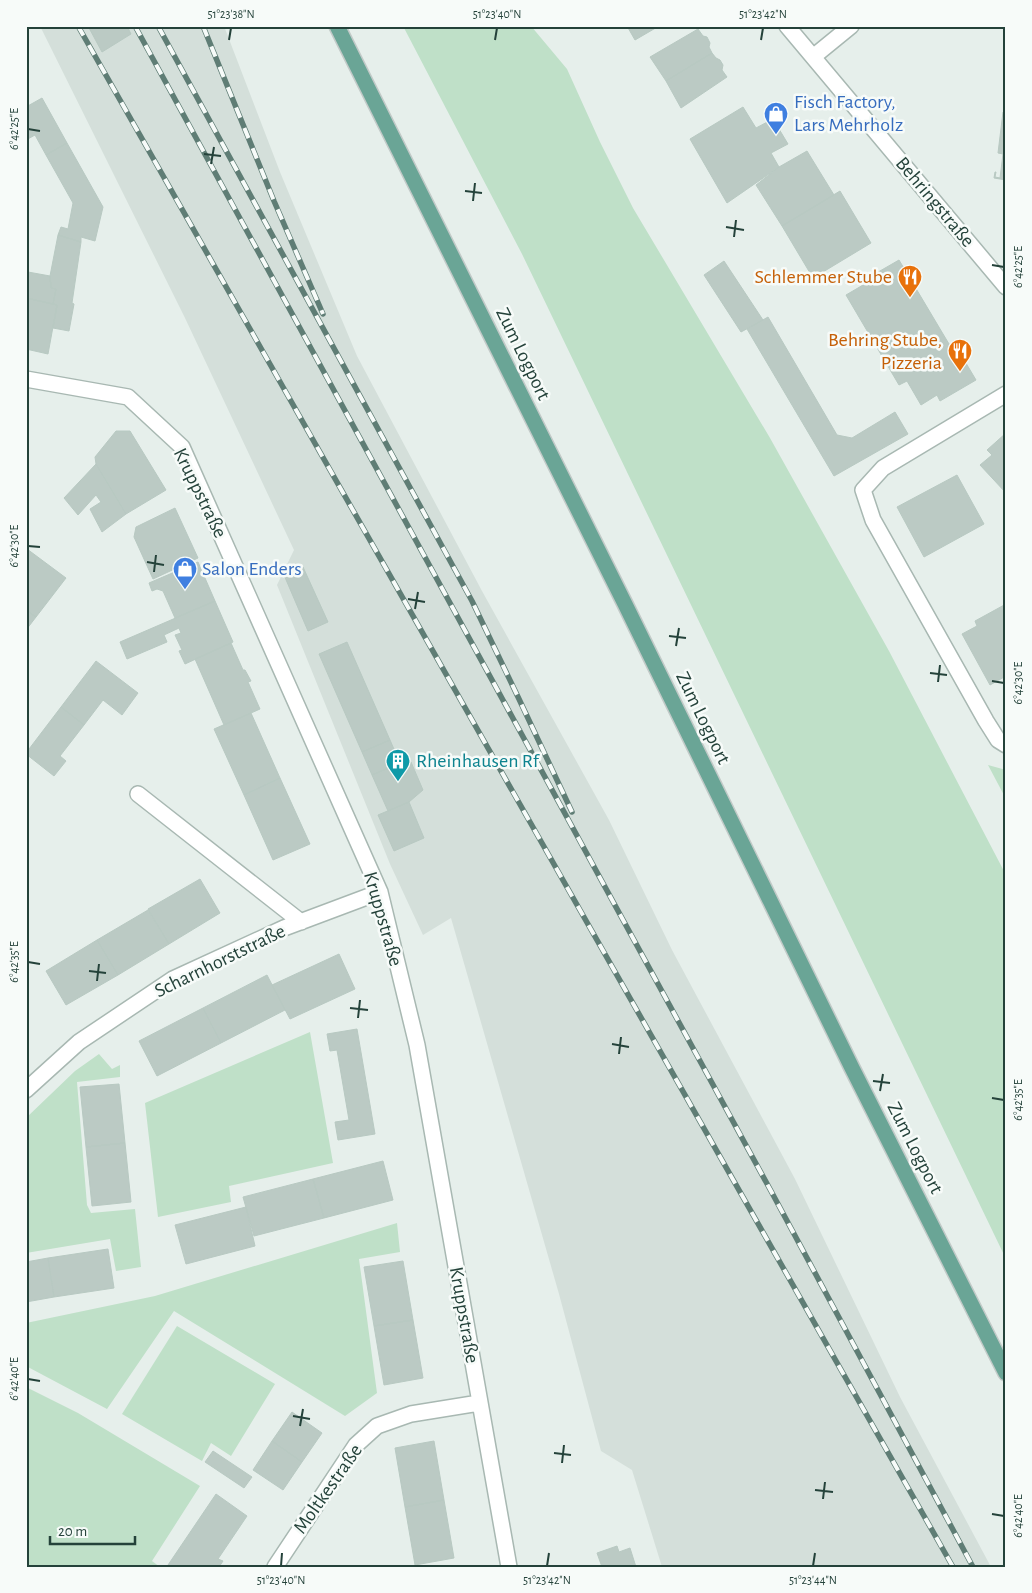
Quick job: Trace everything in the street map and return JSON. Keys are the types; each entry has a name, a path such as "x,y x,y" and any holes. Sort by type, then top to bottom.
{"main road":[{"name":"Zum Logport","path":"337,26 625,604 852,1068 1006,1372"}],"street":[{"name":"Behringstraße","path":"787,26 1006,286"},
{"path":"813,57 851,26"},
{"name":"Kruppstraße","path":"26,379 128,397 182,447 380,892 416,1045 509,1567"},
{"path":"1006,394 883,468 863,490 873,520 977,706 998,740 1006,745"},
{"path":"138,794 300,922"},
{"name":"Scharnhorststraße","path":"26,1090 78,1042 173,979 300,922 380,892"},
{"name":"Moltkestraße","path":"275,1567 356,1445 377,1426 411,1414 479,1403"}],"shaded area":[{"path":"40,26 224,26 280,172 357,356 482,591 609,820 672,950 795,1179 900,1397 991,1567 662,1567 632,1470 601,1451 559,1294 451,918 423,935 390,864 277,585 294,550 185,318"}],"green space":[{"path":"403,26 531,26 567,69 600,142 633,208 770,438 889,651 1006,875 1006,1259 522,254"},
{"path":"988,765 1006,770 1006,799"},
{"path":"310,1032 333,1163 229,1186 231,1202 158,1217 145,1103"},
{"path":"99,1054 112,1069 120,1065 120,1077 77,1082 87,1205 91,1213 135,1209 141,1267 116,1271 110,1239 26,1253 26,1118 75,1071"},
{"path":"397,1223 400,1252 359,1259 377,1393 345,1416 174,1311 107,1409 26,1366 26,1323 155,1296"},
{"path":"177,1326 275,1384 231,1456 211,1443 202,1461 122,1414"},
{"path":"26,1387 78,1413 200,1486 152,1561 160,1567 26,1567"}],"building":[{"path":"88,26 127,26 131,34 102,52"},
{"path":"627,26 659,26 635,40"},
{"path":"698,29 703,36 707,37 712,53 666,81 650,57"},
{"path":"712,53 720,60 723,65 722,70 727,77 681,108 666,81"},
{"path":"42,98 67,143 46,155 35,135 26,140 26,107"},
{"path":"743,107 756,128 773,119 788,144 771,153 779,167 727,203 690,139"},
{"path":"1003,112 1006,113 1006,180 994,178 996,172 995,177 1000,178 1003,154 998,153"},
{"path":"67,143 103,207 95,241 81,237 81,242 58,235 61,227 68,229 73,203 46,155"},
{"path":"807,151 834,195 782,226 756,185 779,167"},
{"path":"840,191 871,243 813,278 782,226"},
{"path":"58,235 81,242 69,331 53,328 57,305 53,304 56,289 51,288 50,276"},
{"path":"899,260 949,344 957,348 976,380 940,401 937,395 921,405 907,381 899,385 846,295 875,278 873,275"},
{"path":"724,261 763,320 741,332 704,275"},
{"path":"28,272 50,276 51,288 56,289 53,304 26,298"},
{"path":"26,298 57,305 48,354 26,349"},
{"path":"768,317 837,435 852,438 895,412 908,434 834,476 747,329"},
{"path":"116,431 130,431 166,490 126,514 96,464 95,457"},
{"path":"1006,433 1006,493 980,465 992,455 987,450"},
{"path":"96,464 126,514 102,532 90,509 101,502 96,495 78,515 64,498"},
{"path":"957,475 984,524 924,557 897,507"},
{"path":"175,508 198,558 153,579 134,537 136,527"},
{"path":"27,549 66,578 36,617 26,610"},
{"name":"Salon Enders","path":"198,562 215,601 175,618 163,591 157,589 152,591 149,583"},
{"path":"303,567 328,622 308,631 284,575"},
{"path":"215,601 233,642 185,664 179,651 182,650 175,635 181,633 179,628 164,635 167,642 127,659 120,642"},
{"path":"1006,604 1006,676 990,685 962,634 977,626 975,621"},
{"path":"26,610 36,617 26,630"},
{"path":"347,642 390,740 362,752 319,654"},
{"path":"231,643 243,670 245,670 251,681 248,682 260,709 224,725 195,659"},
{"path":"96,661 138,693 122,715 103,700 84,725 61,707"},
{"path":"61,707 84,725 60,756 66,761 54,776 26,753"},
{"path":"251,713 280,778 244,795 214,729"},
{"path":"390,740 400,763 372,775 362,752"},
{"name":"Rheinhausen Rf","path":"411,762 423,790 409,802 388,811 372,775 400,763"},
{"path":"280,778 310,844 273,860 244,795"},
{"path":"409,802 424,838 394,851 378,815"},
{"path":"200,879 220,913 169,944 148,909"},
{"path":"148,910 169,944 118,975 97,940"},
{"path":"97,940 118,975 66,1005 46,971"},
{"path":"339,954 355,989 290,1019 272,985"},
{"path":"267,975 285,1010 221,1043 203,1008"},
{"path":"203,1008 221,1043 157,1076 139,1041"},
{"path":"357,1029 375,1134 338,1140 335,1122 349,1120 337,1050 330,1051 327,1034"},
{"path":"119,1084 125,1143 86,1147 80,1087"},
{"path":"125,1143 131,1202 92,1206 86,1147"},
{"path":"383,1161 393,1200 324,1218 313,1179"},
{"path":"313,1179 324,1218 254,1236 243,1197"},
{"path":"246,1207 255,1246 186,1264 175,1225"},
{"path":"108,1249 114,1288 54,1297 48,1258"},
{"path":"48,1258 54,1297 26,1302 26,1262"},
{"path":"403,1261 413,1320 374,1326 364,1267"},
{"path":"413,1320 423,1378 384,1385 374,1326"},
{"path":"292,1412 322,1433 302,1462 272,1441"},
{"path":"272,1441 302,1462 283,1490 253,1470"},
{"path":"434,1441 444,1500 405,1507 395,1448"},
{"path":"213,1451 252,1477 244,1488 205,1462"},
{"path":"216,1494 247,1516 218,1559 223,1561 219,1567 170,1567 168,1565"},
{"path":"444,1500 454,1558 415,1565 405,1507"},
{"path":"617,1546 619,1552 630,1548 636,1567 602,1567 597,1553"}],"railway":[{"path":"78,26 953,1567"},
{"path":"135,26 771,1191 973,1567"},
{"path":"158,26 472,601 572,812"},
{"path":"203,26 274,201 323,314"}],"place":[{"name":"Fisch Factory, Lars Mehrholz","path":"776,135"},
{"name":"Schlemmer Stube","path":"910,298"},
{"name":"Behring Stube, Pizzeria","path":"960,372"},
{"name":"Salon Enders","path":"185,590"},
{"name":"Rheinhausen Rf","path":"398,782"}]}
